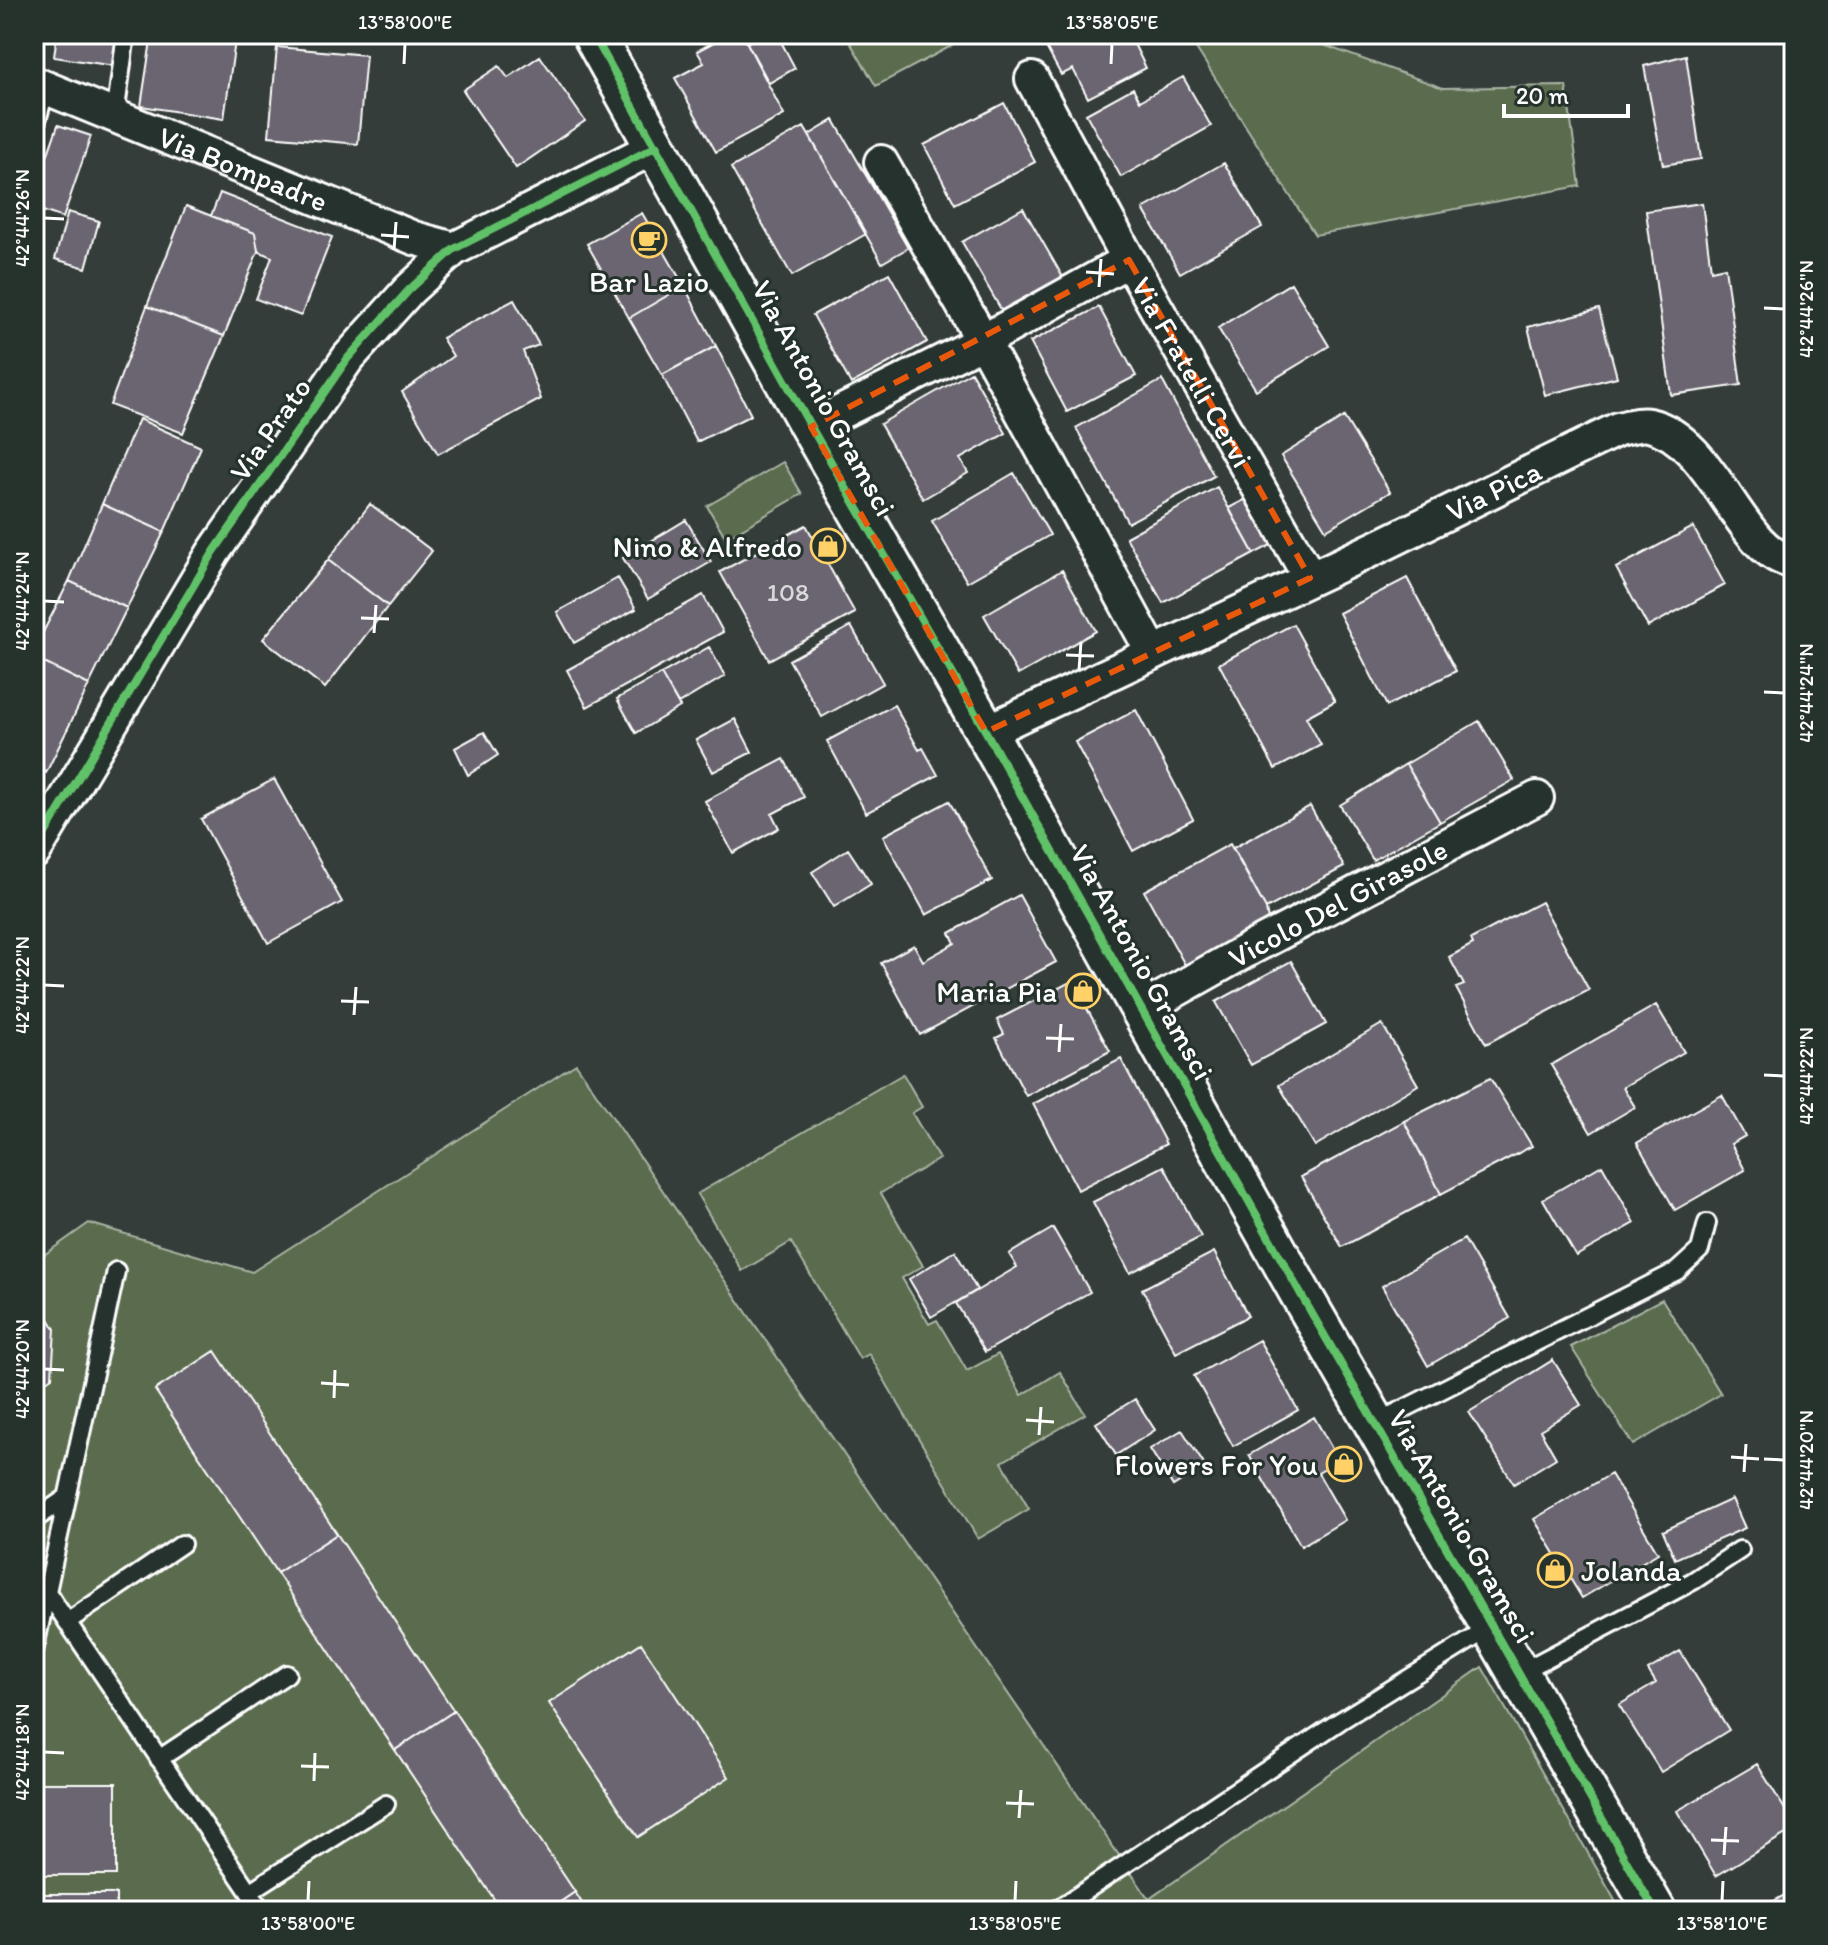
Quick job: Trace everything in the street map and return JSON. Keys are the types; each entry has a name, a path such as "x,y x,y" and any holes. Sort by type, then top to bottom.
{"street":[{"name":"Via Antonio Gramsci","path":"593,34 811,427 986,732 1374,1424 1655,1911"},
{"name":"Via Fratelli Cervi","path":"1032,79 1129,260 1310,578"},
{"name":"Via Bompadre","path":"40,85 414,238 454,249"},
{"name":"Via Prato","path":"34,852 213,553 348,358 409,290 454,249 657,146"},
{"path":"881,162 983,341 1153,653"},
{"path":"811,427 983,341 1129,260"},
{"name":"Via Pica","path":"986,732 1618,429 1646,424 1675,434 1730,500 1759,543 1783,561 1794,561"},
{"name":"Vicolo Del Girasole","path":"1141,1010 1251,948 1537,798"}],"lane":[{"path":"115,116 126,34"},
{"path":"34,131 40,85"},
{"path":"1374,1424 1677,1271 1700,1250 1707,1223"},
{"path":"34,1652 116,1271"},
{"path":"34,1520 66,1498"},
{"path":"67,1622 182,1544"},
{"path":"1519,1673 1693,1581 1740,1550"},
{"path":"47,1592 262,1911"},
{"path":"1055,1911 1340,1721 1493,1626"},
{"path":"159,1759 287,1674"},
{"path":"249,1892 386,1804"}],"highlighted area":[{"path":"1129,260 1310,578 986,732 811,427"}],"green space":[{"path":"845,34 974,34 876,86"},
{"path":"1187,34 1316,34 1326,46 1443,88 1566,86 1580,186 1315,235"},
{"path":"783,462 802,494 726,538 707,506"},
{"path":"576,1064 1149,1899 1482,1667 1621,1911 34,1911 34,1262 89,1223 252,1272"},
{"path":"903,1074 922,1107 912,1113 939,1159 881,1193 923,1266 902,1278 929,1324 937,1320 967,1371 998,1354 1022,1395 1060,1372 1085,1414 1002,1462 1029,1509 978,1539 869,1354 860,1359 791,1242 742,1271 697,1194"},
{"path":"1662,1299 1721,1394 1633,1445 1571,1347"}],"building":[{"path":"57,34 120,34 115,66 54,57"},
{"path":"152,34 236,34 224,119 141,106"},
{"path":"729,34 741,34 784,115 716,152 675,78 704,63 697,51"},
{"path":"763,34 777,34 795,68 769,83 747,43"},
{"path":"1039,34 1129,34 1146,68 1088,98 1073,69 1061,75"},
{"path":"277,47 366,55 358,144 269,136"},
{"path":"1686,55 1701,159 1663,165 1644,66"},
{"path":"540,56 585,121 516,168 463,90 499,66 508,78"},
{"path":"1183,77 1211,126 1121,177 1086,114 1133,88 1140,101"},
{"path":"1004,103 1035,162 955,204 924,145"},
{"path":"834,120 908,248 882,263 809,135"},
{"path":"58,125 91,136 63,218 34,208 34,194"},
{"path":"804,127 866,234 792,276 731,168"},
{"path":"1224,163 1262,227 1180,273 1143,209"},
{"path":"220,193 332,237 301,316 256,299 272,257 258,251 255,233 211,216"},
{"path":"1702,203 1711,270 1725,267 1741,385 1671,395 1646,211"},
{"path":"186,206 255,233 258,251 224,336 147,306"},
{"path":"1023,208 1064,279 1003,313 962,242"},
{"path":"68,212 99,221 86,268 55,259"},
{"path":"642,213 684,286 629,318 587,244"},
{"path":"889,273 927,342 851,384 813,315"},
{"path":"1291,283 1329,346 1256,390 1218,328"},
{"path":"684,286 716,346 662,375 629,318"},
{"path":"514,300 539,345 523,351 541,399 438,454 402,392 453,356 442,338"},
{"path":"147,306 224,336 183,433 110,405"},
{"path":"1099,307 1136,376 1067,412 1030,342"},
{"path":"1599,309 1617,377 1545,395 1528,327"},
{"path":"716,346 751,415 697,442 662,375"},
{"path":"971,372 1006,433 960,459 968,473 923,499 880,424"},
{"path":"1162,380 1214,476 1128,523 1076,428"},
{"path":"1344,417 1390,492 1326,530 1281,456"},
{"path":"139,419 201,447 164,532 102,504"},
{"path":"1014,473 1050,535 967,582 932,521"},
{"path":"1217,487 1254,554 1163,603 1126,537"},
{"path":"1248,498 1273,544 1254,554 1229,508"},
{"path":"102,504 164,532 127,608 69,581"},
{"path":"370,504 432,551 388,606 328,560"},
{"path":"686,520 711,562 648,599 623,558"},
{"path":"806,525 855,613 769,660 720,572"},
{"path":"1693,527 1725,585 1648,627 1616,568"},
{"path":"328,560 388,606 325,688 263,639"},
{"path":"1062,570 1096,631 1018,675 984,615"},
{"path":"618,578 636,609 574,643 557,612"},
{"path":"1407,578 1456,671 1387,706 1339,613"},
{"path":"69,581 127,608 89,685 34,658 34,650"},
{"path":"703,595 723,632 587,707 567,670"},
{"path":"1293,624 1335,701 1306,717 1321,745 1275,769 1219,664"},
{"path":"851,626 883,683 822,717 789,660"},
{"path":"709,647 725,676 678,704 661,674"},
{"path":"34,658 89,685 46,773 34,767"},
{"path":"661,674 680,707 636,733 617,699"},
{"path":"894,705 919,750 923,748 938,775 866,813 827,741"},
{"path":"1136,710 1193,819 1133,851 1075,742"},
{"path":"735,719 752,752 713,772 696,740"},
{"path":"1479,721 1514,780 1440,822 1406,764"},
{"path":"484,732 498,755 468,775 455,748"},
{"path":"784,759 804,797 772,814 779,828 733,853 705,801"},
{"path":"1406,764 1440,822 1373,860 1340,805"},
{"path":"274,779 342,902 268,943 201,819"},
{"path":"949,801 992,880 926,915 883,836"},
{"path":"1310,806 1344,867 1266,909 1233,848"},
{"path":"1230,844 1266,909 1268,920 1185,965 1144,891"},
{"path":"848,849 871,884 834,907 812,872"},
{"path":"1019,895 1056,962 920,1035 881,963 914,945 923,961 955,943 950,933"},
{"path":"1541,902 1589,990 1486,1044 1456,988 1464,985 1449,957 1473,944 1471,939"},
{"path":"1291,961 1326,1024 1251,1065 1216,1002"},
{"path":"1072,981 1110,1051 1026,1096 996,1038 1004,1034 997,1020"},
{"path":"1656,1005 1684,1052 1623,1087 1635,1107 1591,1133 1551,1065"},
{"path":"1382,1024 1418,1085 1315,1146 1279,1085"},
{"path":"1121,1059 1166,1144 1078,1190 1033,1104"},
{"path":"1490,1078 1532,1146 1441,1194 1404,1121"},
{"path":"1722,1095 1745,1136 1731,1144 1745,1170 1675,1210 1637,1143"},
{"path":"1404,1121 1441,1194 1342,1247 1301,1177"},
{"path":"1602,1165 1635,1223 1576,1256 1543,1199"},
{"path":"1164,1166 1201,1237 1130,1273 1093,1202"},
{"path":"1053,1228 1090,1292 985,1352 956,1303 1017,1267 1009,1254"},
{"path":"1464,1239 1510,1318 1428,1366 1382,1286"},
{"path":"955,1251 977,1290 931,1317 909,1279"},
{"path":"1214,1252 1248,1316 1176,1353 1142,1289"},
{"path":"34,1293 55,1329 52,1377 34,1389"},
{"path":"1259,1340 1298,1410 1233,1446 1194,1376"},
{"path":"215,1351 337,1534 277,1573 155,1390"},
{"path":"1553,1360 1581,1405 1540,1430 1556,1458 1514,1484 1469,1412"},
{"path":"1135,1399 1155,1430 1116,1455 1096,1423"},
{"path":"1314,1417 1339,1461 1318,1473 1345,1520 1301,1546 1249,1455"},
{"path":"1182,1430 1205,1466 1173,1486 1150,1449"},
{"path":"1611,1474 1658,1553 1582,1598 1534,1519"},
{"path":"1732,1499 1745,1528 1675,1559 1663,1531"},
{"path":"337,1534 454,1711 395,1750 277,1573"},
{"path":"641,1643 729,1777 638,1837 549,1703"},
{"path":"1680,1651 1729,1730 1661,1772 1619,1705 1656,1683 1648,1670"},
{"path":"454,1711 575,1892 547,1911 502,1911 395,1750"},
{"path":"1757,1764 1794,1824 1794,1829 1716,1876 1677,1811"},
{"path":"38,1783 116,1783 116,1875 38,1875"},
{"path":"575,1892 587,1911 547,1911"},
{"path":"1790,1892 1794,1898 1794,1911 1756,1911"},
{"path":"37,1894 116,1894 116,1911 37,1911"}],"cycle path":[{"path":"593,34 1303,1298 1655,1911"},
{"path":"34,852 213,553 348,358 409,290 454,249 657,146"}],"place":[{"name":"Bar Lazio","path":"649,240"},
{"name":"Nino & Alfredo","path":"828,546"},
{"name":"Maria Pia","path":"1083,991"},
{"name":"Flowers For You","path":"1344,1464"},
{"name":"Jolanda","path":"1555,1570"}]}
